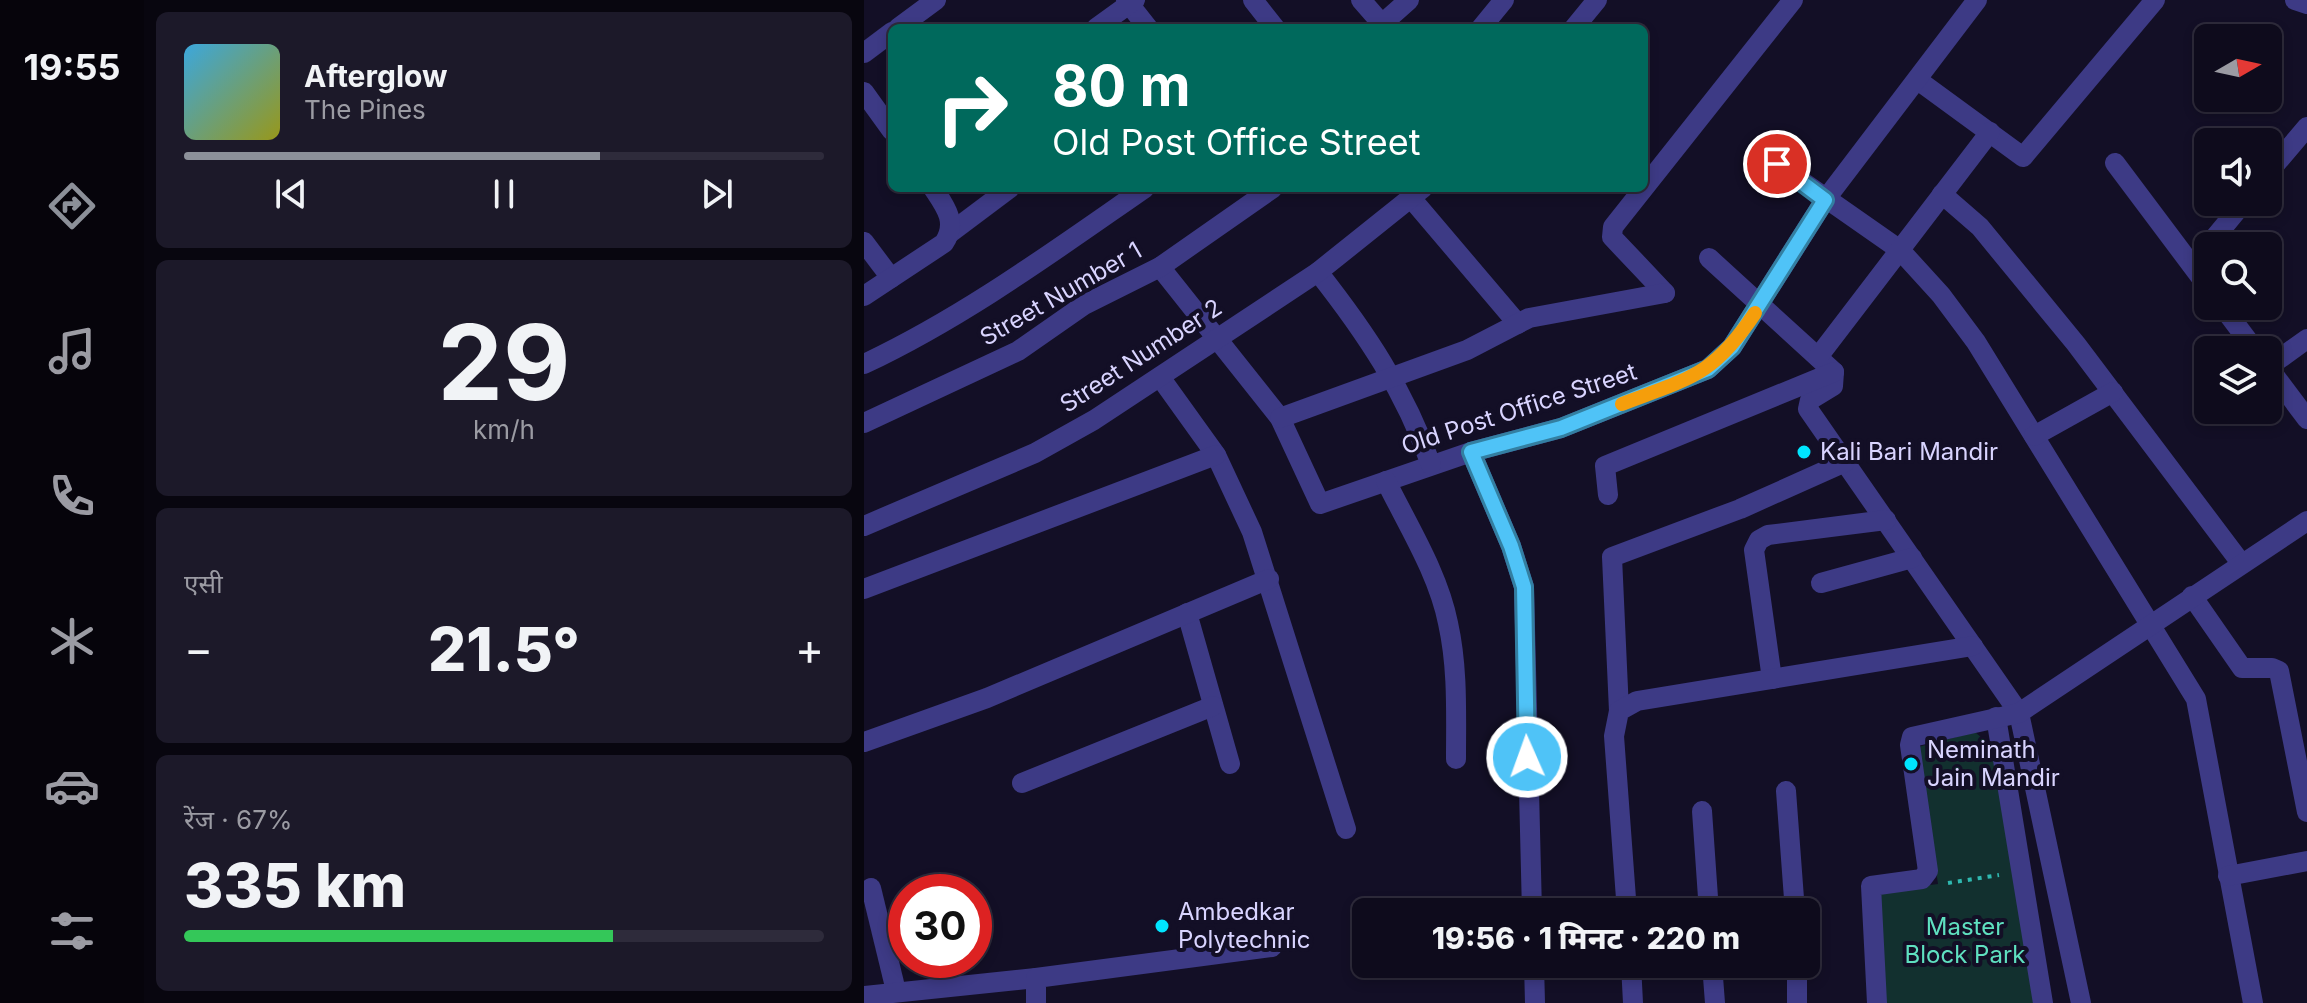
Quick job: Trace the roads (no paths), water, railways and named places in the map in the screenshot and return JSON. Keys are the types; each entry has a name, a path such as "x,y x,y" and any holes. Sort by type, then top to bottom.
{"street":[{"path":"903,24 936,0"},
{"path":"1253,0 1272,24"},
{"path":"1361,0 1382,24 1409,0"},
{"path":"1484,24 1504,0"},
{"path":"1577,24 1597,0"},
{"path":"1648,183 1793,0"},
{"name":"Old Post Office Street","path":"1280,418 1320,504 1471,452 1561,428 1708,369 1732,347 1825,200 1919,81 1977,0"},
{"path":"1919,81 2023,157 2155,0"},
{"path":"2295,0 2307,4"},
{"path":"1101,24 1130,2 1145,24"},
{"path":"864,53 888,35"},
{"path":"864,92 888,125"},
{"path":"2282,156 2307,127"},
{"path":"1818,357 1990,132"},
{"path":"2115,163 2194,268"},
{"path":"1777,164 1900,250 1941,295 1976,342 2196,699 2253,1003"},
{"path":"935,192 949,214 950,233"},
{"path":"864,296 944,243 950,233 1005,192"},
{"path":"864,364 915,340 981,299 1139,192"},
{"name":"Street Number 1","path":"864,423 1018,351 1084,305 1160,267 1267,192"},
{"path":"1160,267 1280,418 1467,350 1529,318 1665,293 1612,237 1613,227 1641,192"},
{"path":"1417,193 1518,324"},
{"name":"Street Number 2","path":"864,526 1035,453 1160,377 1217,336 1318,272 1417,193"},
{"path":"1942,194 1980,227 2113,392 2241,563"},
{"path":"2192,265 2232,216"},
{"path":"864,242 891,278"},
{"path":"1709,258 1834,372"},
{"path":"1318,272 1393,377 1414,416 1431,465"},
{"path":"2282,357 2307,339"},
{"path":"1834,372 1833,386 1810,400 1808,409 2019,713 2081,1003"},
{"path":"1608,495 1605,466 1834,372"},
{"path":"1160,377 1216,455 1252,532 1346,829"},
{"path":"2282,386 2307,419"},
{"path":"2034,436 2113,392"},
{"path":"1471,452 1511,546 1524,587 1532,898"},
{"path":"864,589 1216,455"},
{"path":"1626,898 1614,736 1628,706 1612,557 1740,509 1845,462"},
{"path":"1386,481 1431,572 1448,620 1456,677 1456,759"},
{"path":"1772,679 1754,550 1759,540 1768,535 1886,520"},
{"path":"1877,1003 1871,886 1922,879 1928,871 1910,745 1912,737 2019,713 2307,521"},
{"path":"1821,583 1912,558"},
{"path":"864,742 987,698 1269,579"},
{"path":"2192,596 2242,668 2272,668 2279,671 2303,770 2307,812"},
{"path":"1187,613 1230,764"},
{"path":"1628,706 1973,646"},
{"path":"1022,783 1213,706"},
{"path":"1996,717 2043,1003"},
{"path":"1786,791 1794,898"},
{"path":"1702,811 1708,898"},
{"path":"2228,876 2307,861"},
{"path":"871,888 896,991"},
{"path":"864,996 1036,978 1272,947"},
{"path":"1036,978 1036,1003"},
{"path":"1534,978 1535,1003"},
{"path":"1632,978 1633,1003"},
{"path":"1713,978 1715,1003"},
{"path":"1797,978 1797,1003"}],"place":[{"name":"Kali Bari Mandir","path":"1804,452"},
{"name":"Neminath Jain Mandir","path":"1911,764"},
{"name":"Ambedkar Polytechnic","path":"1162,926"}],"park label":[{"name":"Master Block Park","path":"1965,941"}]}
